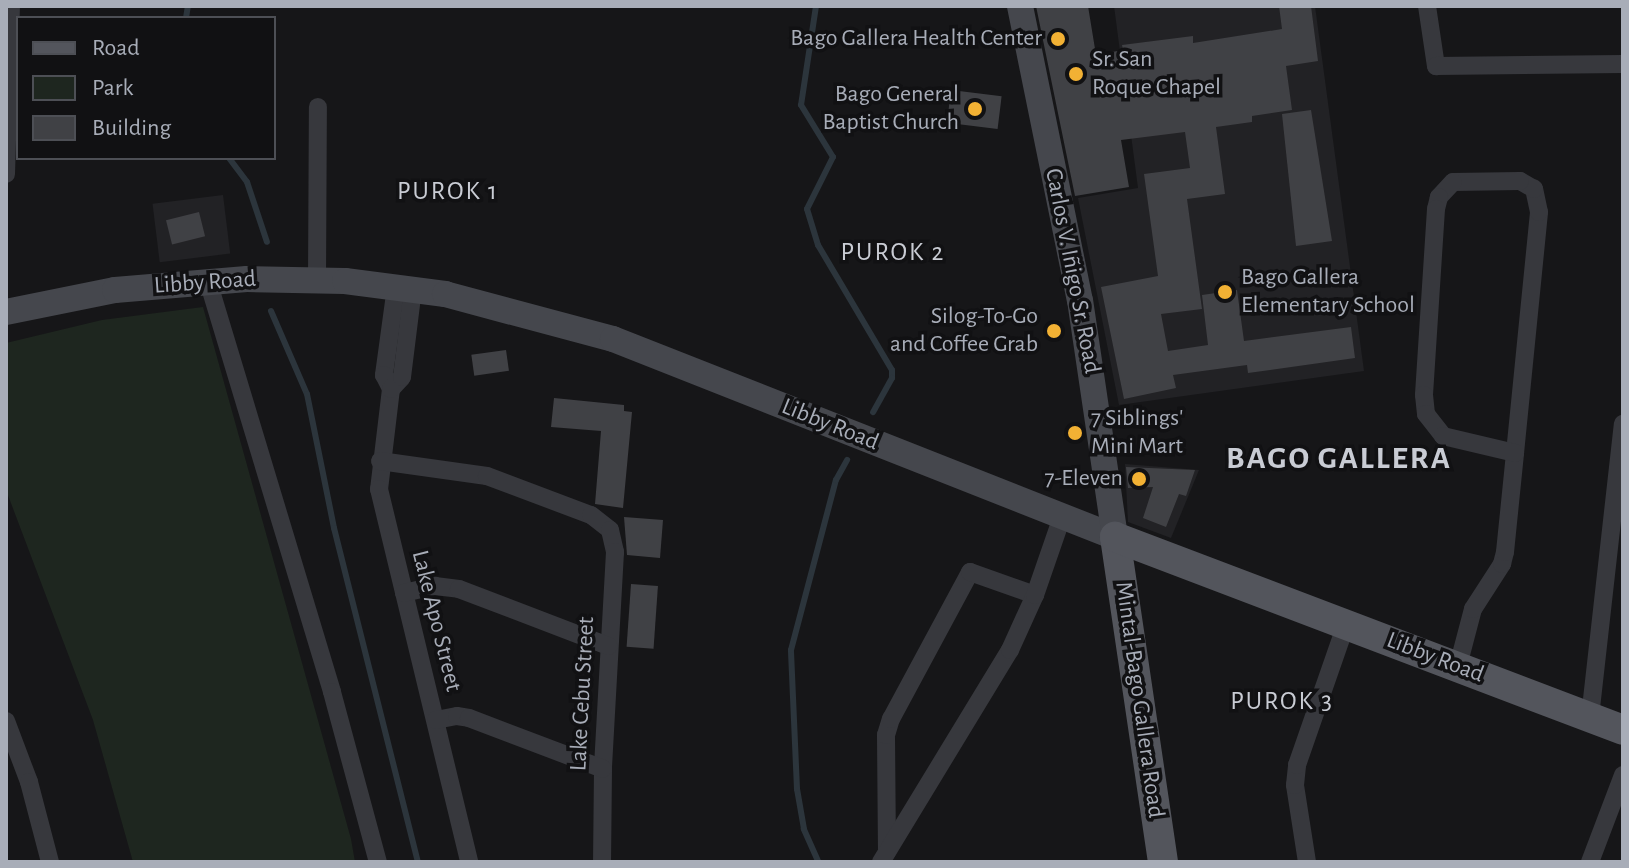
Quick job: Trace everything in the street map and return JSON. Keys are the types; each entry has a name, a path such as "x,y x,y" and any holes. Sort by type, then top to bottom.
{"main road":[{"name":"Carlos V. Iñigo Sr. Road","path":"1020,6 1080,301 1115,537"},
{"name":"Libby Road","path":"6,312 115,290 208,281 317,279 405,288 506,308 613,339 1062,517 1623,730"},
{"name":"Mintal-Bago Gallera Road","path":"1115,537 1163,862"}],"street":[{"path":"6,174 11,6"},
{"path":"1427,6 1436,66 1623,64"},
{"path":"317,279 318,107"},
{"path":"1458,666 1473,609 1502,564 1505,552 1515,453 1539,212 1534,189 1520,181 1453,182 1439,197 1436,209 1424,395 1426,414 1443,436 1515,453"},
{"path":"208,281 332,692 378,862"},
{"name":"Lake Apo Street","path":"405,288 402,377 391,389 379,489 469,862"},
{"path":"1590,717 1623,424"},
{"name":"Lake Cebu Street","path":"380,461 487,476 591,515 610,530 615,552 608,646 602,862"},
{"path":"884,857 1010,650 1035,595 1062,517"},
{"path":"884,857 886,735 891,719 970,572 1035,595"},
{"path":"404,593 435,586 459,589 608,646"},
{"path":"1307,862 1295,785 1297,765 1346,624"},
{"path":"436,720 457,716 469,718 603,769"},
{"path":"6,721 29,782 50,862"},
{"path":"1590,862 1623,775"}],"shaded area":[{"name":"Bago Gallera Elementary School","path":"1114,6 1315,6 1364,371 1119,405 1078,198 1138,188"},
{"path":"223,195 230,254 160,262 153,204"},
{"path":"1125,464 1199,470 1171,538 1128,522"}],"green space":[{"path":"203,307 355,862 133,862 93,720 6,490 6,343 102,320"}],"building":[{"path":"1036,6 1088,6 1096,55 1123,50 1122,45 1193,36 1193,43 1282,29 1279,6 1311,6 1318,61 1286,66 1292,110 1252,116 1252,122 1216,127 1225,194 1187,199 1202,309 1161,314 1168,351 1208,345 1202,295 1237,290 1244,341 1351,327 1355,358 1248,373 1247,365 1173,375 1176,388 1124,399 1101,287 1158,276 1144,174 1190,168 1185,132 1121,140 1129,187 1075,196"},
{"name":"Bago General Baptist Church","path":"951,90 1002,96 998,129 947,123"},
{"path":"1311,110 1332,241 1296,246 1282,114"},
{"path":"199,212 205,236 172,244 166,220"},
{"path":"506,350 509,371 474,376 471,355"},
{"path":"554,398 624,405 624,411 632,412 623,508 595,504 601,431 551,427"},
{"path":"1126,467 1195,470 1186,496 1179,494 1166,527 1143,518 1153,487 1128,488"},
{"path":"624,517 663,520 660,558 627,555"},
{"path":"631,584 658,586 654,649 627,647"}],"waterway":[{"path":"186,16 188,6"},
{"path":"816,6 801,105 833,157 807,209 818,245 892,370 892,378 873,412"},
{"path":"230,160 247,182 267,242"},
{"path":"271,311 307,394 334,528 418,862"},
{"path":"818,861 804,829 797,789 791,650 836,480 847,460"}],"place":[{"name":"Bago Gallera Health Center","path":"1058,39"},
{"name":"Sr. San Roque Chapel","path":"1076,74"},
{"name":"Bago General Baptist Church","path":"975,109"},
{"name":"Bago Gallera Elementary School","path":"1225,292"},
{"name":"Silog-To-Go and Coffee Grab","path":"1054,331"},
{"name":"7 Siblings' Mini Mart","path":"1075,433"},
{"name":"7-Eleven","path":"1139,479"}],"district":[{"name":"PUROK 1","path":"448,192"},
{"name":"PUROK 2","path":"893,253"},
{"name":"BAGO GALLERA","path":"1339,458"},
{"name":"PUROK 3","path":"1282,702"}]}
